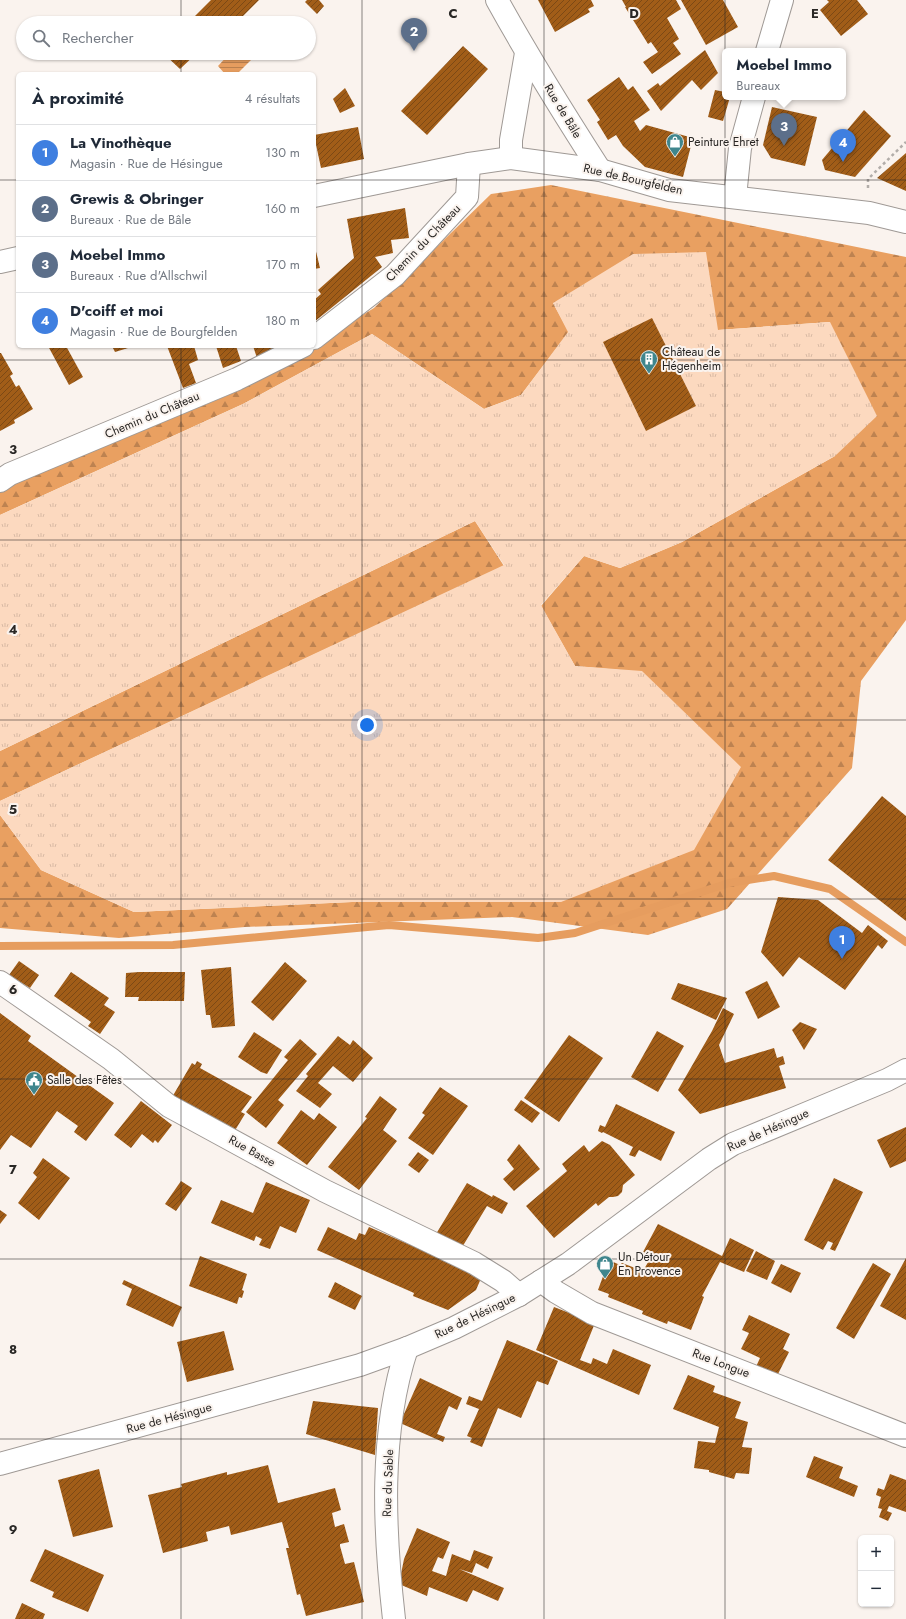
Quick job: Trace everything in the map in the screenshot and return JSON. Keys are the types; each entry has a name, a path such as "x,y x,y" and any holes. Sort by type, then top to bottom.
{"street":[{"name":"Rue de Bâle","path":"497,0 526,53 551,90 600,170"},
{"path":"768,48 782,0"},
{"path":"511,158 511,140 526,53"},
{"path":"736,197 740,148 753,100"},
{"name":"Rue de Bourgfelden","path":"316,196 469,164 511,158 600,170 669,190 869,213 906,222"},
{"name":"Chemin du Château","path":"316,336 395,275 467,197 469,164"},
{"path":"0,262 16,258"},
{"name":"Chemin du Château","path":"0,481 10,474 237,379 299,348"},
{"name":"Rue Basse","path":"0,982 111,1059 169,1106 325,1191 474,1263 503,1281 519,1295"},
{"name":"Rue de Hésingue","path":"0,1464 360,1365 407,1348 454,1328 519,1295 568,1264 733,1144 887,1080 906,1070"},
{"name":"Rue Longue","path":"541,1281 556,1292 592,1313 906,1436"},
{"name":"Rue du Sable","path":"394,1619 388,1560 385,1505 390,1431 399,1372 407,1348"}],"path":[{"path":"869,213 868,179 906,142"}],"green space":[{"path":"551,185 906,257 906,620 861,681 852,768 727,909 648,935 512,917 245,927 119,938 0,928 0,815 41,870 134,912 352,902 561,902 642,672 575,666 541,606 584,556 620,568 682,542 835,456 830,322 718,330 553,303 569,332 521,395 484,409 372,334 243,404 0,515 0,490 238,391 308,348 316,348 316,343 374,308 491,194"},
{"path":"706,252 718,330 830,322 877,416 835,456 682,542 620,568 584,556 541,605 575,666 642,671 741,767 694,850 561,902 352,902 134,912 41,870 0,815 0,801 504,565 475,521 0,751 0,515 243,404 372,334 484,409 521,395 568,332 553,303 633,254"},
{"path":"475,521 504,566 0,801 0,751"}],"shaded area":[{"path":"224,60 251,60 239,72 223,72 218,66"}],"building":[{"path":"211,0 259,0 243,16 195,16"},
{"path":"307,0 319,0 324,6 317,14 305,2"},
{"path":"538,0 591,0 594,6 588,9 590,12 555,32"},
{"path":"622,0 676,0 681,9 667,18 679,39 673,43 681,54 652,74 643,62 658,52 651,42 648,44"},
{"path":"681,0 723,0 738,27 706,45"},
{"path":"827,0 857,0 868,14 841,36 820,10 829,2"},
{"path":"463,46 488,69 427,135 401,111"},
{"path":"705,50 718,73 701,90 692,80 661,111 647,91 658,83 660,86"},
{"path":"170,60 190,60 180,69"},
{"path":"619,77 628,90 633,86 650,110 634,121 640,131 646,125 693,138 683,177 645,167 623,146 616,135 608,140 597,122 600,120 587,100"},
{"path":"345,88 355,106 340,113 333,99"},
{"path":"715,90 722,91 722,100 729,100 723,121 708,117"},
{"path":"772,107 817,117 805,166 771,158 763,145"},
{"path":"864,110 891,136 855,177 825,170 822,160"},
{"path":"358,127 364,159 321,168 316,144 316,135"},
{"path":"906,153 906,191 877,178"},
{"path":"405,208 409,238 391,240 393,253 375,257 382,267 316,320 316,298 321,294 318,290 354,258 347,219"},
{"path":"316,251 320,268 316,269"},
{"name":"Château de Hégenheim","path":"652,318 696,406 646,431 603,342"},
{"path":"49,348 67,348 83,377 69,385"},
{"path":"113,348 128,348 115,352"},
{"path":"168,348 195,348 198,360 189,364 196,383 183,388"},
{"path":"217,348 237,348 241,361 223,368"},
{"path":"254,348 272,348 272,349 257,358"},
{"path":"0,353 13,374 10,376 16,387 19,385 33,409 14,420 15,423 0,431"},
{"path":"882,796 906,816 906,921 828,860"},
{"path":"778,897 818,900 862,933 868,925 888,941 882,949 878,945 845,990 799,957 783,977 761,952"},
{"path":"19,961 39,975 30,988 9,975"},
{"path":"285,962 307,981 273,1021 251,1002"},
{"path":"231,967 235,1026 212,1028 210,1015 206,1015 201,970"},
{"path":"71,972 109,998 104,1005 115,1012 100,1034 88,1026 91,1022 54,996"},
{"path":"185,972 184,1001 138,1001 139,997 125,997 126,973"},
{"path":"767,981 780,1007 758,1019 745,992"},
{"path":"678,983 727,998 716,1020 671,999"},
{"path":"723,1008 734,1014 719,1045 725,1063 774,1048 777,1058 783,1056 785,1064 779,1066 786,1088 700,1114 678,1090 712,1031"},
{"name":"Salle des Fêtes","path":"0,1013 31,1036 28,1041 114,1103 86,1141 74,1132 78,1126 57,1111 31,1148 11,1135 0,1150"},
{"path":"800,1022 817,1029 804,1050 792,1030"},
{"path":"657,1031 684,1046 658,1092 631,1077"},
{"path":"254,1032 282,1050 267,1074 261,1072 238,1057"},
{"path":"569,1035 603,1058 559,1122 524,1098"},
{"path":"338,1036 350,1045 353,1040 373,1058 353,1082 333,1066 318,1083 332,1094 320,1108 296,1091 308,1076 306,1074"},
{"path":"300,1039 317,1054 278,1100 284,1105 266,1128 246,1112 288,1060 284,1057"},
{"path":"197,1061 202,1064 200,1068 252,1097 241,1112 245,1114 234,1132 171,1099 192,1063 195,1065"},
{"path":"440,1087 468,1106 433,1155 408,1138 425,1115 422,1113"},
{"path":"380,1096 397,1109 383,1130 397,1141 359,1190 328,1167 367,1118 365,1117"},
{"path":"521,1100 540,1113 532,1123 514,1110"},
{"path":"141,1101 172,1125 158,1143 155,1140 153,1143 142,1134 131,1148 114,1135"},
{"path":"616,1104 675,1132 661,1161 639,1150 635,1157 629,1155 633,1147 598,1131 600,1125 605,1127"},
{"path":"301,1110 314,1120 319,1113 337,1127 307,1165 277,1143"},
{"path":"906,1127 906,1161 890,1168 877,1140"},
{"path":"602,1141 610,1145 635,1175 623,1185 622,1192 618,1196 609,1197 598,1206 596,1203 554,1238 526,1206 567,1171 562,1164 584,1145 589,1152"},
{"path":"519,1144 540,1169 514,1191 503,1179 514,1169 507,1160"},
{"path":"418,1152 429,1160 419,1173 408,1165"},
{"path":"43,1158 70,1178 39,1220 18,1203 37,1177 33,1173"},
{"path":"834,1178 863,1192 835,1251 830,1249 833,1243 828,1241 823,1250 804,1240"},
{"path":"181,1181 192,1188 176,1211 165,1204"},
{"path":"266,1182 310,1200 296,1233 280,1226 270,1249 259,1245 262,1239 256,1236 254,1241 211,1223 221,1200 253,1213"},
{"path":"467,1183 492,1197 493,1195 508,1203 502,1214 487,1206 461,1249 436,1234"},
{"path":"0,1210 7,1215 0,1224"},
{"path":"658,1224 722,1256 730,1238 754,1250 744,1272 720,1262 702,1296 704,1297 691,1330 668,1321 667,1324 642,1314 643,1311 608,1297 609,1294 598,1290 609,1260 620,1265 622,1263 643,1271 651,1257 643,1252"},
{"path":"328,1227 356,1240 359,1233 365,1235 369,1227 482,1276 476,1290 448,1310 413,1296 414,1293 317,1250"},
{"path":"756,1251 775,1261 767,1280 746,1271"},
{"path":"200,1256 247,1274 242,1290 244,1291 242,1298 239,1297 237,1304 189,1286"},
{"path":"906,1258 906,1320 880,1306"},
{"path":"873,1263 891,1274 854,1339 836,1328"},
{"path":"781,1264 801,1273 791,1293 771,1283"},
{"path":"124,1280 182,1307 173,1327 126,1305 132,1289 122,1284"},
{"path":"335,1282 362,1296 355,1310 328,1297"},
{"path":"554,1307 595,1323 580,1360 591,1364 593,1358 607,1364 613,1349 651,1365 639,1395 536,1350"},
{"path":"749,1315 790,1334 783,1349 789,1352 775,1380 754,1371 760,1358 741,1349 749,1333 742,1330"},
{"path":"224,1331 234,1370 187,1382 177,1342"},
{"path":"507,1340 558,1361 548,1385 537,1381 521,1418 498,1408 482,1447 470,1442 472,1438 467,1436 479,1409 466,1404 469,1396 482,1401"},
{"path":"688,1375 715,1386 713,1392 741,1402 735,1418 748,1422 742,1447 752,1448 749,1474 736,1473 734,1479 709,1472 709,1470 694,1468 698,1441 715,1443 719,1427 673,1409"},
{"path":"420,1378 462,1398 457,1410 449,1406 437,1434 445,1437 443,1442 400,1423"},
{"path":"313,1401 378,1408 375,1455 306,1434"},
{"path":"814,1456 843,1467 839,1478 858,1486 854,1497 806,1477"},
{"path":"268,1465 278,1503 335,1488 341,1510 332,1513 335,1527 344,1524 349,1542 340,1544 340,1546 345,1564 354,1562 364,1602 306,1616 300,1594 297,1595 286,1548 289,1548 282,1522 231,1535 229,1526 206,1532 208,1541 163,1553 148,1495 182,1487 181,1484 227,1472 227,1475"},
{"path":"99,1469 113,1527 73,1537 58,1480"},
{"path":"890,1474 906,1480 906,1512 889,1506 887,1511 892,1513 888,1521 879,1517 882,1509 878,1508 881,1497 876,1495 878,1488 884,1490"},
{"path":"417,1528 450,1542 443,1559 438,1557 432,1571 446,1576 452,1554 470,1561 474,1550 493,1557 488,1569 476,1563 472,1573 459,1569 504,1588 498,1601 473,1590 467,1602 429,1587 427,1596 399,1584 404,1559"},
{"path":"45,1549 104,1575 88,1612 52,1597 54,1592 30,1581"},
{"path":"22,1603 45,1614 43,1619 15,1619"}],"waterway":[{"path":"0,946 173,945 389,925 538,938 575,933 729,883 774,876 830,889 906,942"}],"place":[{"name":"Grewis & Obringer","path":"414,51"},
{"name":"Moebel Immo","path":"784,146"},
{"name":"Peinture Ehret","path":"675,157"},
{"name":"D'coiff et moi","path":"843,162"},
{"name":"Château de Hégenheim","path":"649,374"},
{"name":"La Vinothèque","path":"842,959"},
{"name":"Salle des Fêtes","path":"34,1095"},
{"name":"Un Détour En Provence","path":"605,1279"}]}
